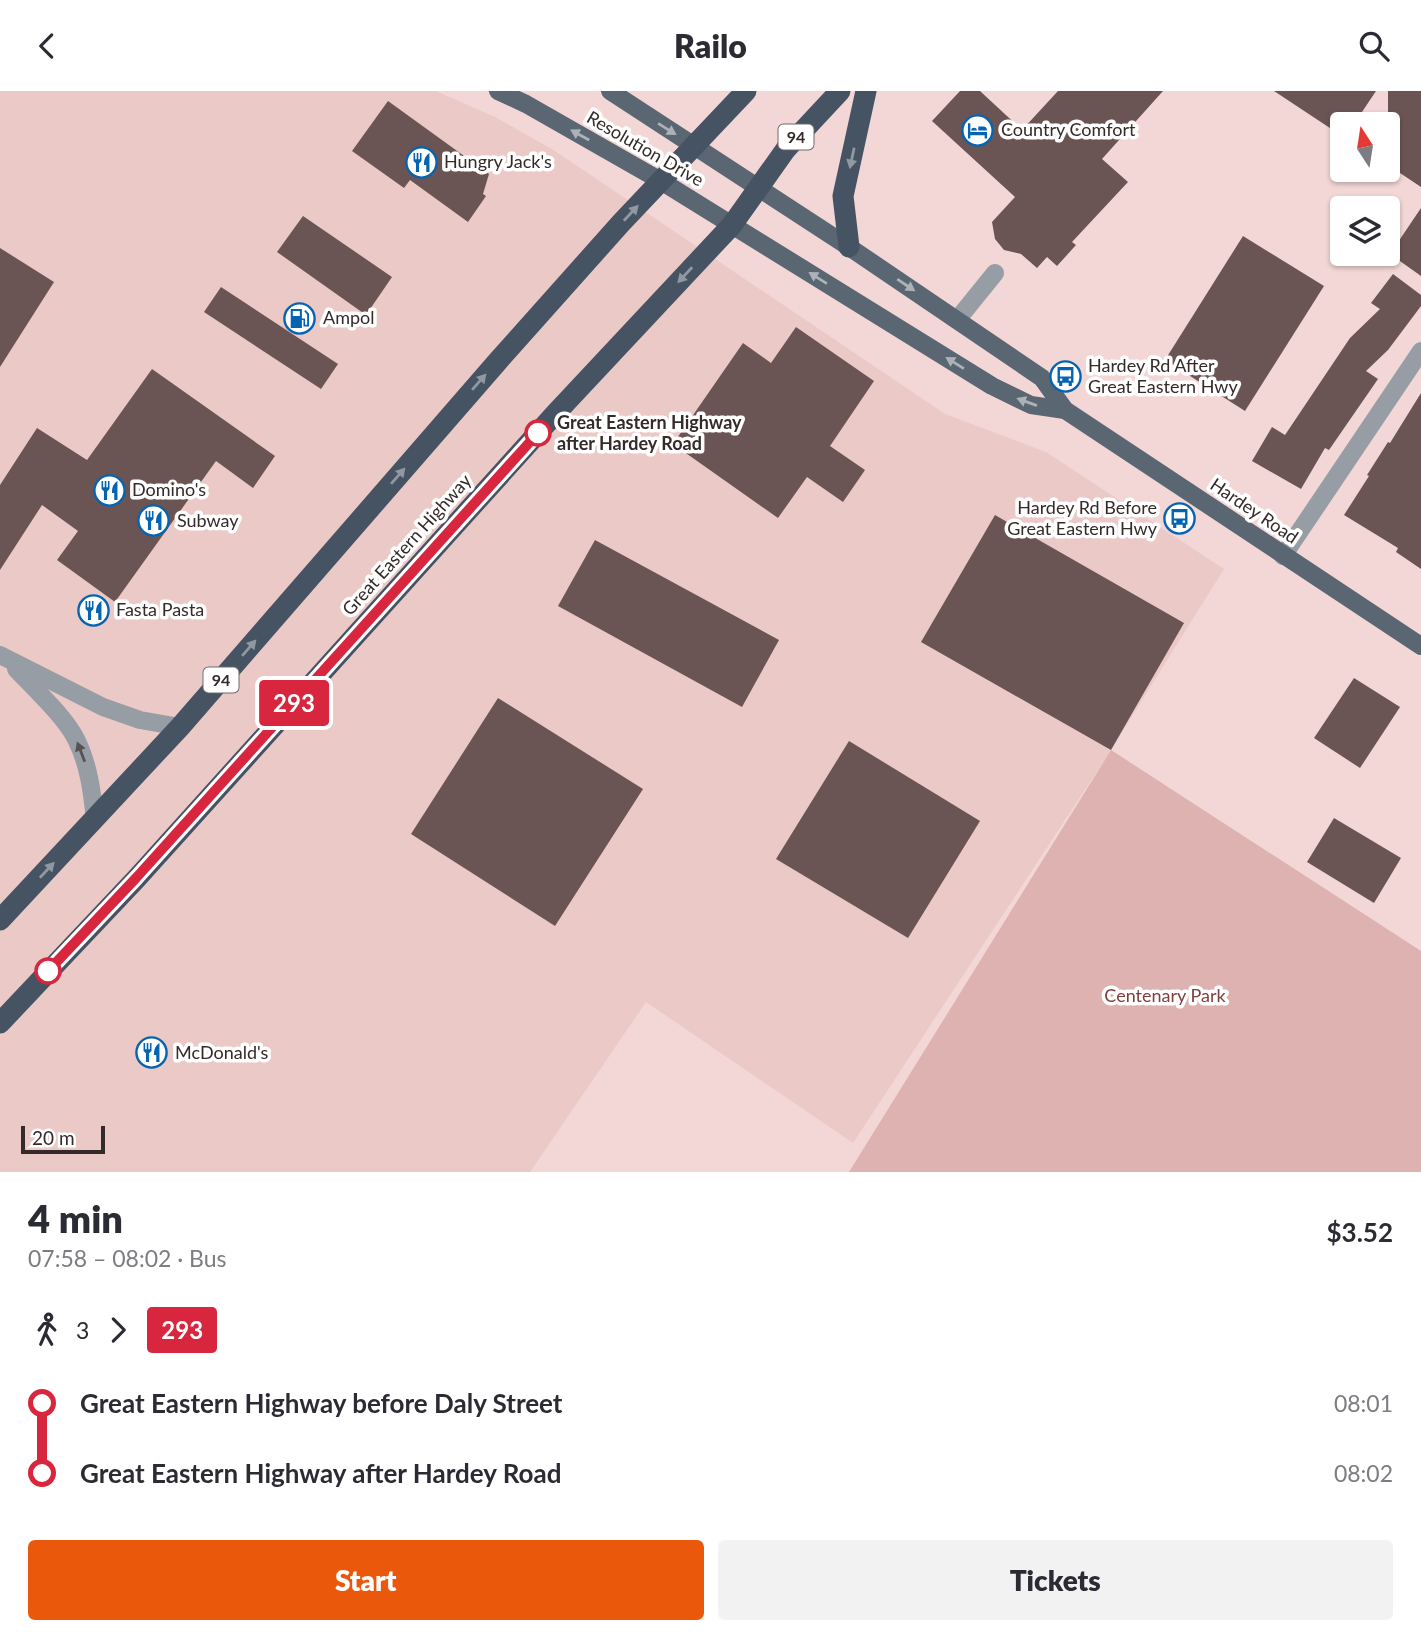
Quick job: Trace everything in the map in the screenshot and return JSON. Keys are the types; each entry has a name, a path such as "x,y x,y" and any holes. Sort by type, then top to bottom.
{"highway":[{"name":"94","path":"0,920 180,727 498,361 746,91"},
{"name":"Great Eastern Highway","path":"0,1023 136,878 555,414 732,225 786,149 840,91"},
{"path":"849,247 843,196 866,91"}],"main road":[{"name":"Resolution Drive","path":"498,91 526,104 661,181 732,225"},
{"name":"Resolution Drive","path":"610,91 757,187"},
{"name":"Hardey Road","path":"757,187 1042,378 1065,410 1421,646"},
{"name":"Hardey Road","path":"732,225 992,386 1031,405 1065,410"}],"street":[{"path":"957,320 995,273"},
{"path":"1283,556 1421,351"},
{"path":"4,658 103,707 140,720 180,727"},
{"path":"4,658 53,708 75,737 87,768 94,819"}],"shaded area":[{"path":"0,91 436,91 495,117 555,151 945,414 1046,452 1224,569 1111,750 853,1143 646,1002 530,1172 0,1172"}],"green space":[{"name":"Centenary Park","path":"1111,750 1421,951 1421,1172 849,1172"}],"building":[{"path":"960,91 980,91 1022,130 1058,91 1163,91 1102,159 1128,182 1072,242 1076,245 1057,266 1047,257 1037,268 1021,254 1004,250 995,239 992,222 1015,197 932,121"},
{"path":"1274,91 1376,91 1362,112 1330,112 1330,128"},
{"path":"1388,91 1421,91 1421,187 1400,173 1400,112 1388,112"},
{"name":"Hungry Jack's","path":"388,101 489,174 483,194 486,196 468,222 410,180 404,188 352,151"},
{"path":"1421,208 1421,276 1400,261 1400,239"},
{"path":"303,216 392,277 366,315 277,252"},
{"path":"1243,236 1324,286 1245,411 1165,360"},
{"path":"0,248 54,282 0,367"},
{"path":"1393,274 1421,295 1421,306 1388,350 1366,371 1378,379 1329,450 1325,448 1301,489 1252,461 1272,427 1285,435 1350,338 1380,309 1371,303"},
{"path":"221,287 338,364 321,389 204,312"},
{"path":"796,327 874,381 830,446 865,470 843,502 807,477 778,518 673,444 743,343 771,363"},
{"path":"152,369 275,456 253,488 216,461 115,602 57,560 78,531 42,505 0,570 0,485 37,428 87,460"},
{"path":"1421,393 1421,569 1396,552 1398,548 1344,515"},
{"path":"995,515 1184,623 1111,750 921,642"},
{"path":"595,540 779,640 742,707 558,606"},
{"path":"1354,678 1400,707 1360,768 1314,738"},
{"path":"498,698 643,789 555,926 411,834"},
{"path":"849,741 980,821 908,938 776,859"},
{"path":"1334,818 1401,858 1374,903 1307,862"}],"bus line":[{"name":"293","path":"48,971 136,878 538,433"}],"place":[{"name":"Country Comfort","path":"978,130"},
{"name":"Hungry Jack's","path":"421,162"},
{"name":"Ampol","path":"300,318"},
{"name":"Hardey Rd After Great Eastern Hwy","path":"1065,376"},
{"name":"Great Eastern Highway after Hardey Road","path":"538,433"},
{"name":"Domino's","path":"109,490"},
{"name":"Hardey Rd Before Great Eastern Hwy","path":"1180,518"},
{"name":"Subway","path":"154,521"},
{"name":"Fasta Pasta","path":"93,610"},
{"name":"McDonald's","path":"152,1053"}]}
